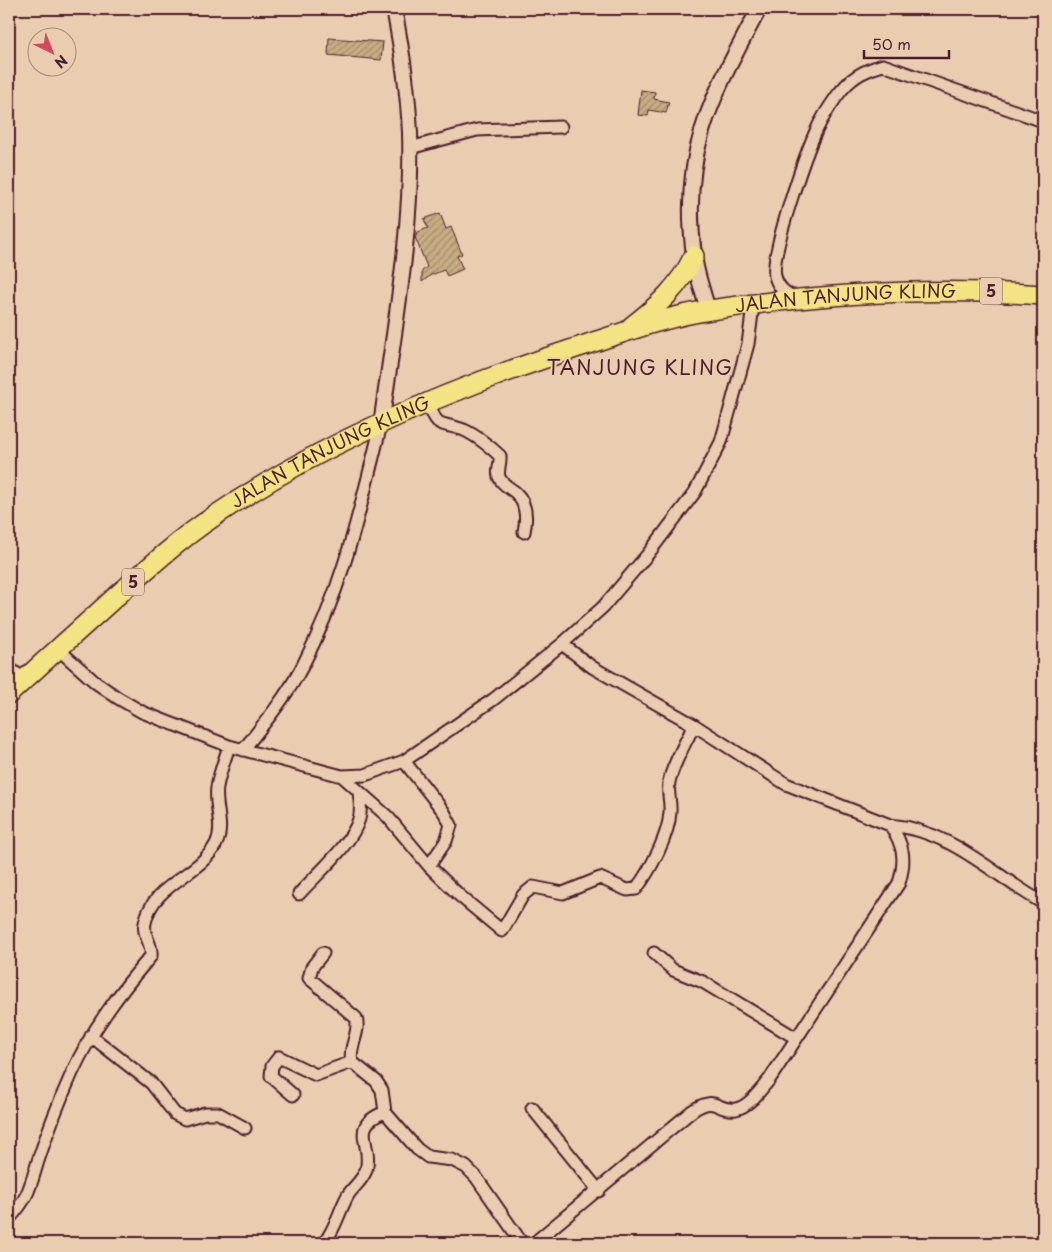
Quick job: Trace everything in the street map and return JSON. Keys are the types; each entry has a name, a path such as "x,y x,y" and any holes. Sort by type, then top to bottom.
{"highway":[{"path":"625,332 672,292 685,275 694,256"},
{"name":"JALAN TANJUNG KLING","path":"9,694 172,548 211,518 285,472 381,425 504,373 625,332 708,310 800,300 938,292 988,291 1043,295"}],"street":[{"path":"243,750 271,715 302,667 332,601 344,569 381,425 400,290 409,191 410,148 406,80 394,9"},
{"path":"708,310 694,256 690,220 690,180 701,128 730,62 759,9"},
{"path":"800,300 785,294 775,277 774,268 781,238 799,178 817,128 837,95 859,72 883,65 1043,121"},
{"path":"410,148 477,130 561,127"},
{"path":"58,649 95,682 142,712 229,746 342,776 364,775 404,761 494,699 562,644 603,607 648,554 695,492 721,442 748,344 754,306"},
{"path":"428,404 436,421 443,426 464,430 500,456 498,474 500,480 517,494 525,511 524,532"},
{"path":"562,644 592,667 694,725 786,784 890,825 915,829 955,845 1043,903"},
{"path":"9,668 24,679"},
{"path":"342,776 388,817 429,866 460,896 502,931 523,895 533,888 564,893 600,878 627,890 636,889 661,845 668,826 670,778 694,725"},
{"path":"9,1219 25,1200 31,1187 38,1160 59,1105 91,1036 116,997 151,956 152,950 144,929 150,909 166,889 207,857 216,844 220,830 217,787 229,746"},
{"path":"404,761 444,812 451,825 446,841 429,866"},
{"path":"299,894 352,832 359,820 361,807 359,792"},
{"path":"534,1243 701,1105 715,1103 736,1109 745,1105 769,1080 899,883 904,867 904,852 900,838 890,825"},
{"path":"323,953 312,967 309,978 358,1021 351,1050 352,1062 379,1085 385,1112 417,1149 428,1157 452,1160 466,1167 476,1177 522,1243"},
{"path":"654,953 673,970 703,982 796,1038"},
{"path":"91,1036 151,1083 175,1114 185,1119 205,1113 218,1113 245,1128"},
{"path":"293,1095 271,1076 272,1066 279,1057 316,1075 352,1062"},
{"path":"532,1108 599,1191"},
{"path":"324,1243 333,1231 348,1195 365,1172 367,1162 363,1138 364,1129 375,1116 385,1112"}],"building":[{"path":"329,38 383,42 381,60 328,55"},
{"path":"641,90 655,92 654,99 669,102 666,113 649,110 648,116 638,115"},
{"path":"440,213 446,229 451,227 462,254 457,256 463,269 447,276 444,270 431,275 422,282 422,271 427,267 415,237 418,232 428,228 424,219"}],"district":[{"name":"TANJUNG KLING","path":"640,368"}]}
